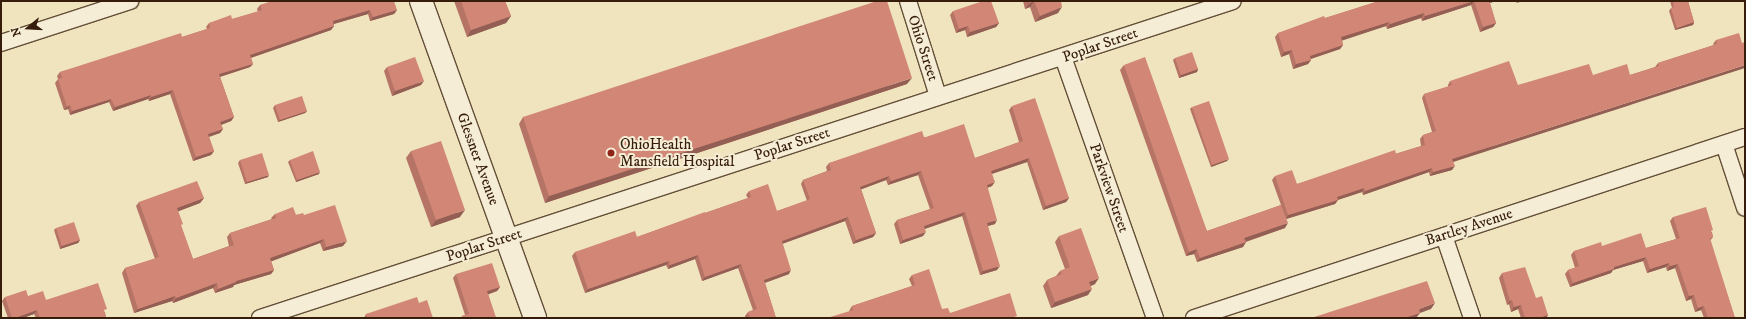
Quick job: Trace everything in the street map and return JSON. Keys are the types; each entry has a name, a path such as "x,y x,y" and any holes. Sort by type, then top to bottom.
{"street":[{"path":"1,43 130,1"},
{"name":"Glessner Avenue","path":"421,1 535,318"},
{"name":"Ohio Street","path":"908,1 938,96"},
{"name":"Poplar Street","path":"260,318 1233,1"},
{"name":"Parkview Street","path":"1063,57 1155,318"},
{"name":"Bartley Avenue","path":"1194,318 1745,137"},
{"path":"1724,144 1745,208"},
{"path":"1444,236 1472,318"}],"building":[{"path":"272,1 394,1 397,10 373,17 370,10 333,21 334,26 250,55 253,64 219,74 234,117 220,122 223,129 208,134 214,151 196,157 173,90 151,97 151,95 115,107 111,99 72,111 70,105 67,107 58,79 62,78 60,72 181,33 182,37 210,28 209,23 231,15 232,19 262,10 260,5"},
{"path":"461,1 505,1 511,16 471,30"},
{"path":"877,1 887,1 912,78 549,196 523,117"},
{"path":"983,1 991,1 999,23 970,32 968,26 959,29 953,11"},
{"path":"1034,1 1061,1 1062,7 1040,16"},
{"path":"1379,1 1474,1 1425,16 1424,13 1390,24 1389,22 1341,37 1343,45 1310,56 1311,60 1296,64 1292,50 1284,52 1278,33 1324,16 1325,18"},
{"path":"1474,1 1489,1 1496,23 1483,27"},
{"path":"1673,1 1688,1 1694,22 1677,28 1671,8 1674,7"},
{"path":"1739,33 1742,43 1745,42 1745,65 1452,159 1455,166 1433,172 1432,168 1365,191 1364,188 1337,197 1338,200 1288,215 1275,176 1292,170 1297,184 1395,150 1396,154 1425,145 1423,135 1436,131 1424,94 1452,85 1450,81 1509,61 1518,85 1589,64 1593,75 1627,64 1630,75 1659,66 1658,63 1717,44 1716,40"},
{"path":"1192,52 1198,69 1181,75 1175,58"},
{"path":"415,57 424,81 395,91 387,67"},
{"path":"1145,57 1207,231 1281,205 1288,223 1244,238 1246,242 1200,258 1197,249 1189,252 1124,65"},
{"path":"302,96 307,111 280,120 275,105"},
{"path":"1035,98 1069,198 1046,206 1029,158 991,171 995,182 987,185 997,220 987,223 1000,266 983,271 965,212 924,226 926,232 903,240 897,220 934,208 921,171 891,181 889,176 860,187 876,233 856,240 848,217 782,241 791,270 764,280 776,318 750,318 748,312 757,309 741,264 705,277 698,255 670,265 669,261 588,289 575,252 635,231 637,237 751,197 749,191 768,184 777,211 810,199 803,180 831,170 829,163 922,131 924,137 926,137 964,124 975,158 1023,141 1012,106"},
{"path":"1209,101 1229,159 1212,165 1192,107"},
{"path":"441,141 465,210 436,220 411,151"},
{"path":"313,151 320,172 297,180 290,160"},
{"path":"262,153 269,175 247,182 240,160"},
{"path":"197,181 204,198 177,208 183,224 181,225 193,259 234,245 230,233 276,218 275,214 293,207 296,215 303,213 304,215 335,205 347,241 326,247 324,239 270,258 274,270 236,281 218,289 217,283 176,298 175,296 138,309 125,268 159,257 139,202"},
{"path":"1706,207 1713,230 1711,231 1713,237 1710,238 1735,318 1708,318 1704,306 1698,308 1694,295 1689,296 1678,264 1670,266 1669,263 1650,269 1646,257 1614,267 1614,269 1573,283 1568,270 1579,266 1574,251 1601,242 1602,246 1641,233 1646,248 1680,238 1673,217"},
{"path":"74,222 80,240 62,246 56,228"},
{"path":"1081,228 1099,278 1089,282 1092,289 1055,302 1047,280 1062,274 1060,271 1070,267 1059,236"},
{"path":"492,263 500,287 487,291 496,318 463,318 462,316 469,314 456,274"},
{"path":"1525,267 1536,298 1542,296 1548,315 1539,318 1525,318 1521,305 1514,307 1512,300 1510,301 1502,273"},
{"path":"929,269 942,309 948,308 950,313 1010,293 1017,316 1011,318 827,318 853,310 852,306 915,285 912,275"},
{"path":"1427,281 1435,303 1419,309 1420,313 1405,318 1311,318"},
{"path":"98,283 107,309 104,310 106,318 40,318 37,310 12,318 5,297 26,290 28,296 43,291 46,300"},
{"path":"417,297 419,303 427,300 433,318 367,318 366,314"}],"place":[{"name":"OhioHealth Mansfield Hospital","path":"611,153"}]}
